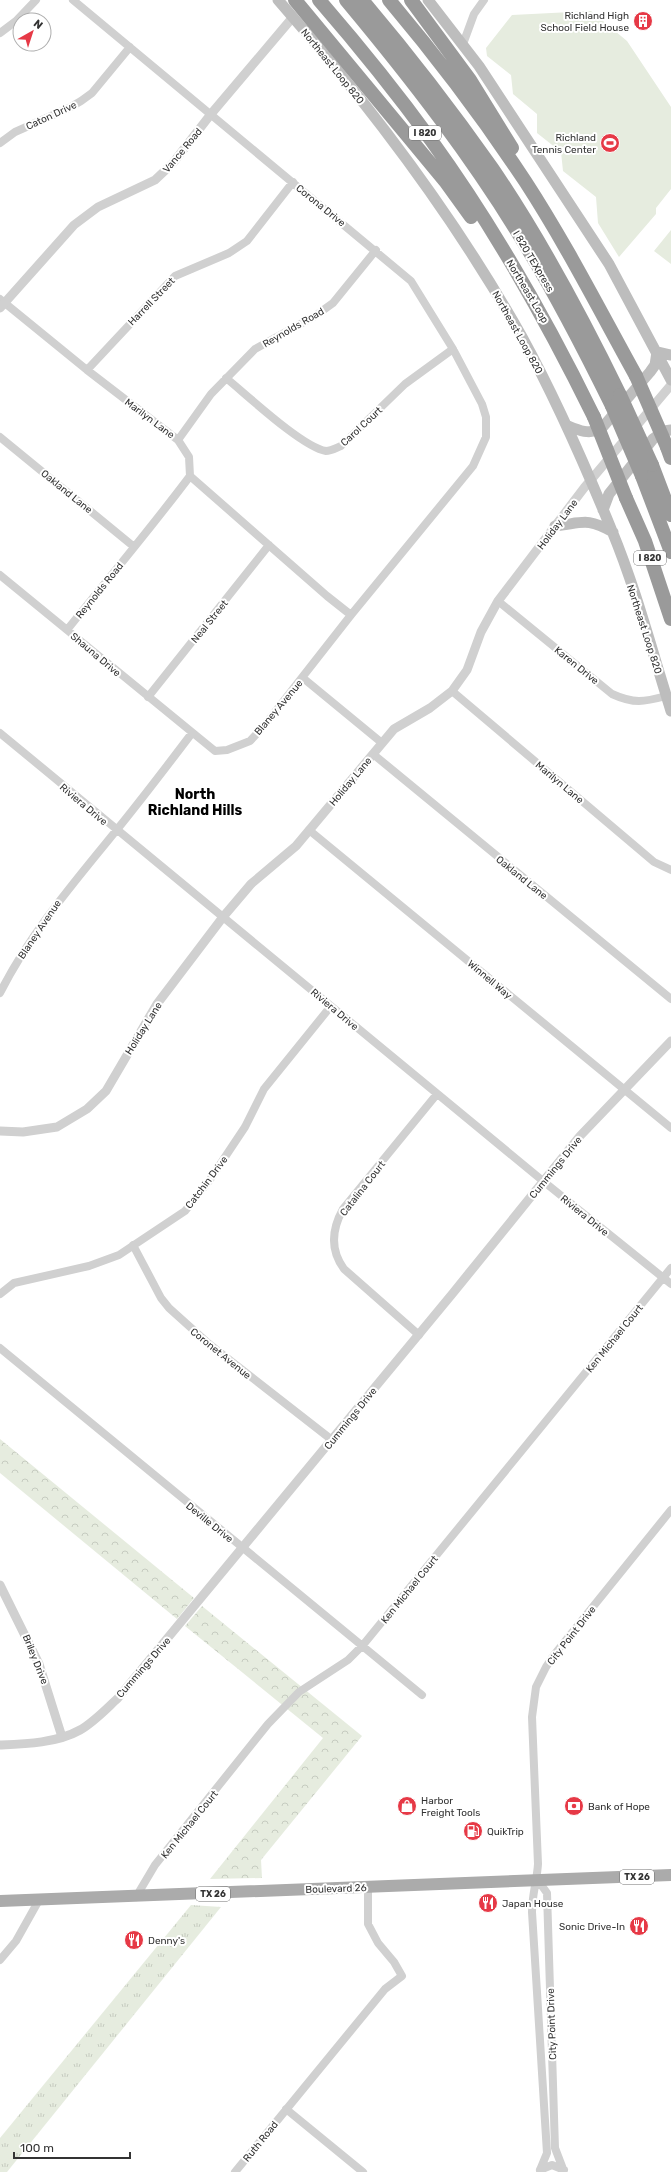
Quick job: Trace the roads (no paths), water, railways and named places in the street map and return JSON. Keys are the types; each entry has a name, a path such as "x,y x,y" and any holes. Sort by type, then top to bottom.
{"highway":[{"path":"295,0 445,181 469,214 498,261 519,275"},
{"name":"Northeast Loop","path":"319,0 431,141 519,275 550,329 594,417 626,498 645,541 671,619"},
{"name":"I 820 TEXpress","path":"346,0 428,102 494,196 526,245 652,465 671,515"},
{"name":"I 820 TEXpress","path":"362,0 438,94 492,169 535,236 571,298 616,400 642,476 671,552"},
{"path":"389,0 478,115 525,181 563,244 636,376 670,452"},
{"path":"411,0 470,80 514,152 525,181"}],"main road":[{"name":"Northeast Loop 820","path":"278,0 351,86 414,170 480,266 522,337 566,425 613,532 671,711"},
{"path":"428,0 463,44 610,264 671,380"},
{"path":"566,425 586,433 593,433 601,430 650,372 654,365 657,352"},
{"path":"657,352 671,355"},
{"path":"603,510 609,494 653,439 664,431 671,430"},
{"path":"555,526 589,521 596,522 613,532"},
{"name":"Boulevard 26","path":"0,1902 671,1875"}],"street":[{"path":"0,32 16,21 36,0"},
{"name":"Corona Drive","path":"73,0 376,250 411,281 473,387 486,417 486,437 475,462"},
{"path":"463,44 474,14 484,0"},
{"name":"Vance Road","path":"1,303 79,221 98,207 155,180 173,163 211,114 293,17"},
{"name":"Caton Drive","path":"0,144 15,132 69,108 92,93 130,47"},
{"name":"Harrell Street","path":"87,370 175,276 229,253 247,241 293,182"},
{"name":"Reynolds Road","path":"178,440 203,404 226,378 264,343 315,316 333,303 376,250"},
{"name":"Marilyn Lane","path":"1,303 178,440 189,457 190,476"},
{"name":"Carol Court","path":"226,378 299,438 313,447 327,451 340,446 405,384 452,349"},
{"name":"Holiday Lane","path":"0,1131 23,1132 57,1127 87,1109 106,1091 158,1004 222,917 252,884 283,858 309,830 394,729 430,708 452,691 467,670 478,639 498,601 590,481 671,385"},
{"name":"Oakland Lane","path":"0,437 133,546"},
{"name":"Blaney Avenue","path":"0,992 10,972 50,911 192,733 215,751 227,750 250,741 303,678 351,615 475,462"},
{"path":"190,476 269,546 351,615"},
{"name":"Reynolds Road","path":"67,630 133,546 164,511 190,476"},
{"name":"Neal Street","path":"148,697 269,546"},
{"name":"Shauna Drive","path":"0,575 192,733"},
{"name":"Karen Drive","path":"498,601 612,694 624,700 638,703 666,696"},
{"path":"303,678 382,743"},
{"name":"Marilyn Lane","path":"452,691 654,862 671,870"},
{"name":"Riviera Drive","path":"2,738 671,1284"},
{"name":"Oakland Lane","path":"373,754 671,999"},
{"name":"Winnell Way","path":"309,830 671,1128"},
{"name":"Catchin Drive","path":"0,1294 14,1283 89,1266 119,1255 185,1211 209,1181 245,1127 264,1089 331,1006"},
{"name":"Cummings Drive","path":"0,1746 62,1737 79,1730 97,1718 118,1698 419,1335 543,1181 599,1115 626,1090 671,1041"},
{"name":"Catalina Court","path":"419,1335 344,1269 338,1261 334,1243 335,1228 343,1209 437,1094"},
{"name":"Coronet Avenue","path":"133,1245 161,1298 169,1308 209,1344 332,1440"},
{"name":"Ken Michael Court","path":"136,1897 155,1865 268,1724 299,1692 348,1660 363,1645 671,1268"},
{"name":"Deville Drive","path":"0,1348 422,1695"},
{"name":"City Point Drive","path":"540,2171 546,2153 532,1912 532,1894 537,1880 532,1717 536,1687 554,1655 671,1510"},
{"name":"Briley Drive","path":"0,1585 39,1664 62,1737"},
{"name":"City Point Drive","path":"537,1880 547,1893 555,2148 564,2171"},
{"name":"Ruth Road","path":"235,2172 385,1989 402,1976 394,1962 378,1942 368,1924 368,1887"},
{"path":"0,1960 16,1941 39,1900"},
{"path":"286,2109 363,2172"},
{"path":"540,2171 552,2165 564,2171"}],"place":[{"name":"Richland High School Field House","path":"643,21"},
{"name":"Richland Tennis Center","path":"610,143"},
{"name":"Harbor Freight Tools","path":"407,1806"},
{"name":"Bank of Hope","path":"574,1806"},
{"name":"QuikTrip","path":"473,1831"},
{"name":"Japan House","path":"488,1903"},
{"name":"Sonic Drive-In","path":"639,1926"},
{"name":"Denny's","path":"134,1940"}],"district":[{"name":"North Richland Hills","path":"195,802"}]}
